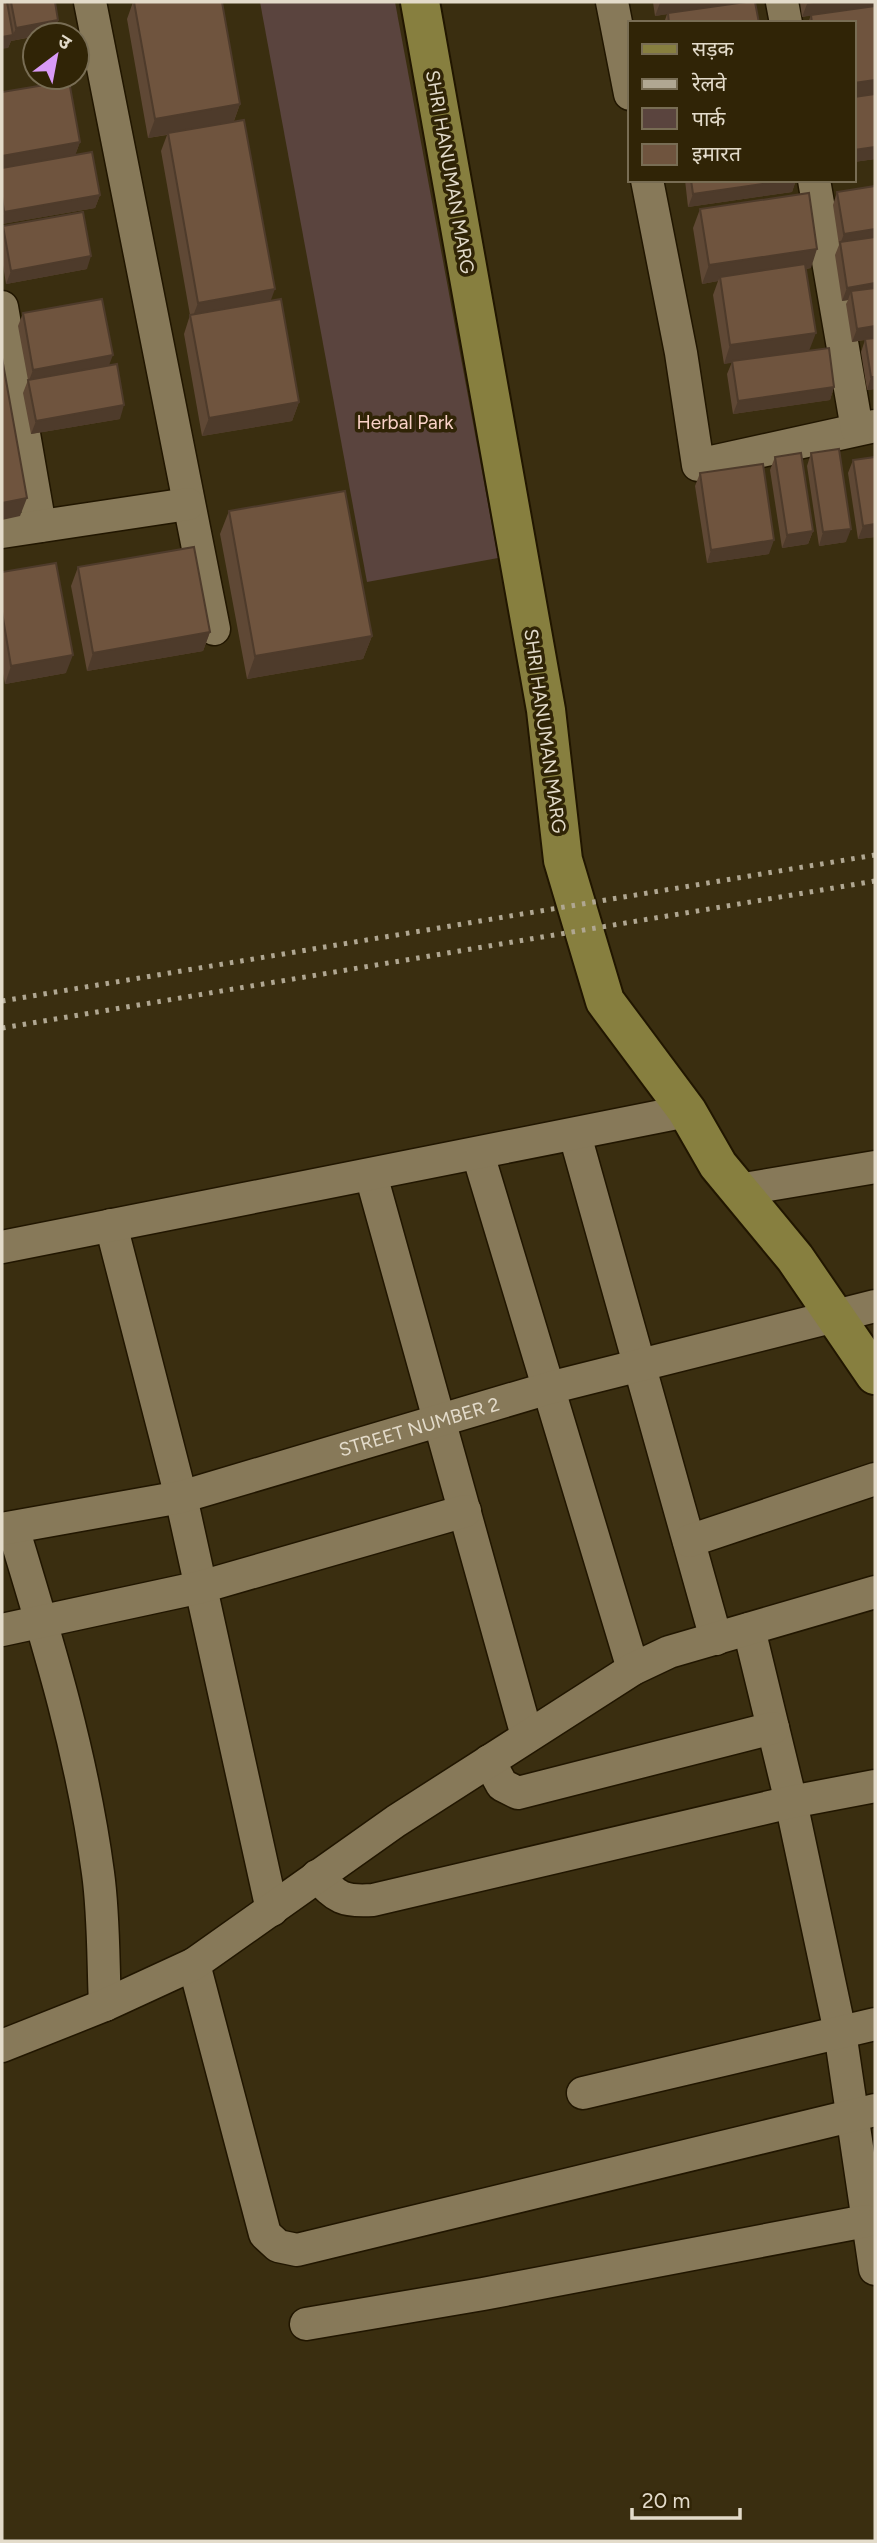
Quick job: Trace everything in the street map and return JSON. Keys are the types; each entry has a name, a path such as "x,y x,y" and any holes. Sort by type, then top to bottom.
{"street":[{"path":"90,2 214,629"},
{"name":"SHRI HANUMAN MARG","path":"420,2 545,710 563,860 605,1001 687,1111 718,1165 795,1258 875,1375"},
{"path":"612,2 628,84"},
{"path":"782,2 786,21"},
{"path":"647,182 681,354 698,465 866,427 814,182"},
{"path":"2,307 40,526"},
{"path":"2,531 188,504"},
{"path":"2,1247 687,1111"},
{"path":"575,1135 716,1639"},
{"path":"478,1154 633,1669"},
{"path":"738,1189 875,1167"},
{"path":"371,1175 527,1736"},
{"path":"111,1225 181,1497 272,1910"},
{"name":"STREET NUMBER 2","path":"7,1528 181,1497 549,1388 834,1314 875,1306"},
{"path":"689,1541 875,1479"},
{"path":"2,1629 42,1623 201,1587 465,1511"},
{"path":"7,1528 59,1673 86,1794 99,1876 105,2005"},
{"path":"2,2046 105,2005 194,1964 317,1876 489,1760 633,1669 669,1652 875,1592"},
{"path":"749,1629 791,1802 840,2032 865,2112 866,2221 875,2270"},
{"path":"489,1760 502,1785 518,1793 773,1728"},
{"path":"317,1876 333,1894 350,1902 373,1900 791,1802 875,1786"},
{"path":"194,1964 265,2234 278,2246 297,2250 865,2112"},
{"path":"583,2093 875,2024"},
{"path":"306,2324 483,2294 866,2221"}],"green space":[{"name":"Herbal Park","path":"260,2 395,2 498,558 367,582"}],"building":[{"path":"2,2 7,2 13,35 2,37"},
{"path":"11,2 55,2 58,20 21,21 21,27 16,28"},
{"path":"134,2 222,2 240,104 155,119"},
{"path":"755,2 759,21 669,21 668,13"},
{"path":"875,6 875,80 856,83 856,21 812,21 811,15"},
{"path":"21,89 21,91 71,91 80,142 2,156 2,92"},
{"path":"875,94 875,147 856,150 856,97"},
{"path":"244,120 275,289 198,303 168,133"},
{"path":"92,152 100,195 4,212 2,168"},
{"path":"691,182 776,182 693,194"},
{"path":"875,186 875,229 844,234 837,192"},
{"path":"809,193 817,249 709,265 700,209"},
{"path":"83,212 91,256 11,271 3,226"},
{"path":"875,237 875,283 847,288 840,242"},
{"path":"805,264 816,333 730,345 720,277"},
{"path":"875,288 875,326 857,329 851,291"},
{"path":"102,299 113,355 33,370 23,313"},
{"path":"281,299 299,402 209,418 190,315"},
{"path":"875,338 875,377 871,377 865,339"},
{"path":"829,348 834,387 738,401 732,361"},
{"path":"2,358 27,498 2,503"},
{"path":"117,364 124,405 36,421 28,380"},
{"path":"839,449 851,529 823,532 811,453"},
{"path":"801,453 813,531 787,535 775,457"},
{"path":"875,457 875,524 863,526 853,460"},
{"path":"763,464 774,540 711,550 700,473"},
{"path":"345,491 372,636 255,656 229,511"},
{"path":"194,547 210,632 93,653 78,567"},
{"path":"56,563 73,655 11,666 2,612 2,572"}],"railway":[{"path":"2,1001 875,855"},
{"path":"2,1028 875,881"}]}
